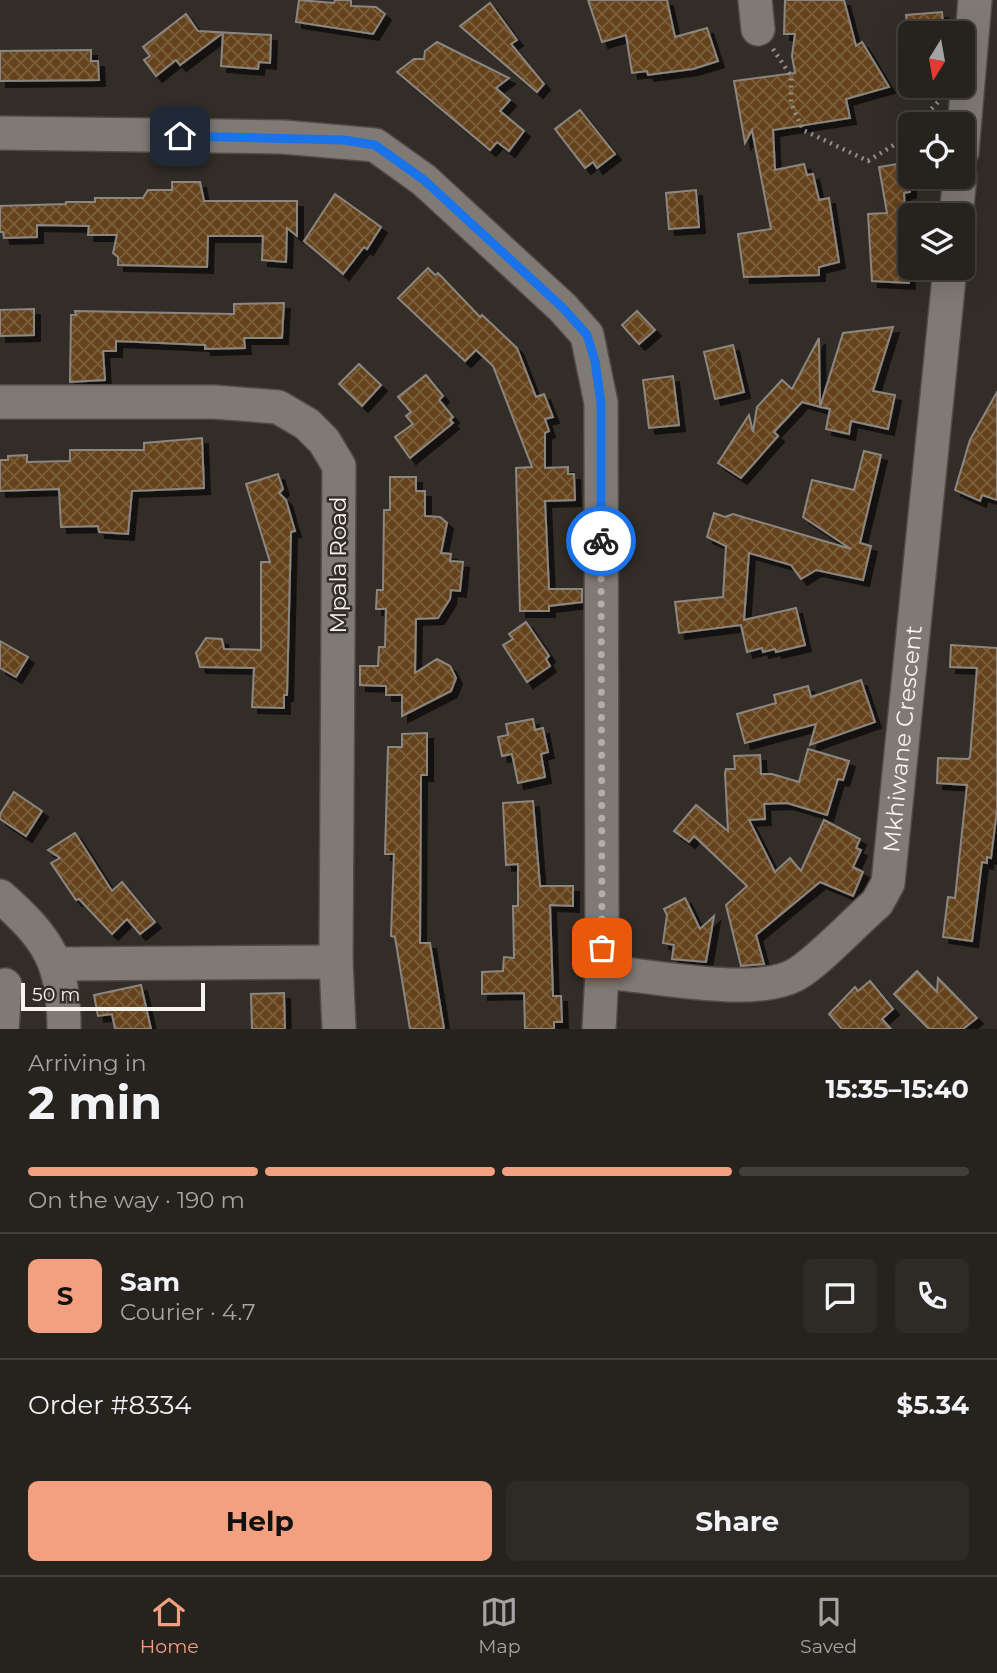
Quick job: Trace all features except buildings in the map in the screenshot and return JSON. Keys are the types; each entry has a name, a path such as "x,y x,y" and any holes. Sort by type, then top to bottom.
{"street":[{"path":"965,112 975,0"},
{"path":"0,133 283,138 375,145 424,180 563,308 587,335 601,403 602,972 599,1029"},
{"name":"Mkhiwane Crescent","path":"602,972 726,985 778,981 796,975 877,903 884,892 888,883 949,280"},
{"name":"Mpala Road","path":"0,402 214,402 278,407 307,424 324,441 339,466 336,962 339,1029"},
{"path":"0,897 29,922 57,964 64,1029"},
{"path":"57,964 336,962"},
{"path":"2,1029 5,985"}],"path":[{"path":"756,15 791,76 791,103 803,130 867,161 898,142"},
{"path":"928,112 940,98"}],"way so far":[{"path":"601,541 602,948"}],"route":[{"path":"180,136 344,140 375,145 424,180 563,308 587,335 595,361 601,403 601,541"}]}
